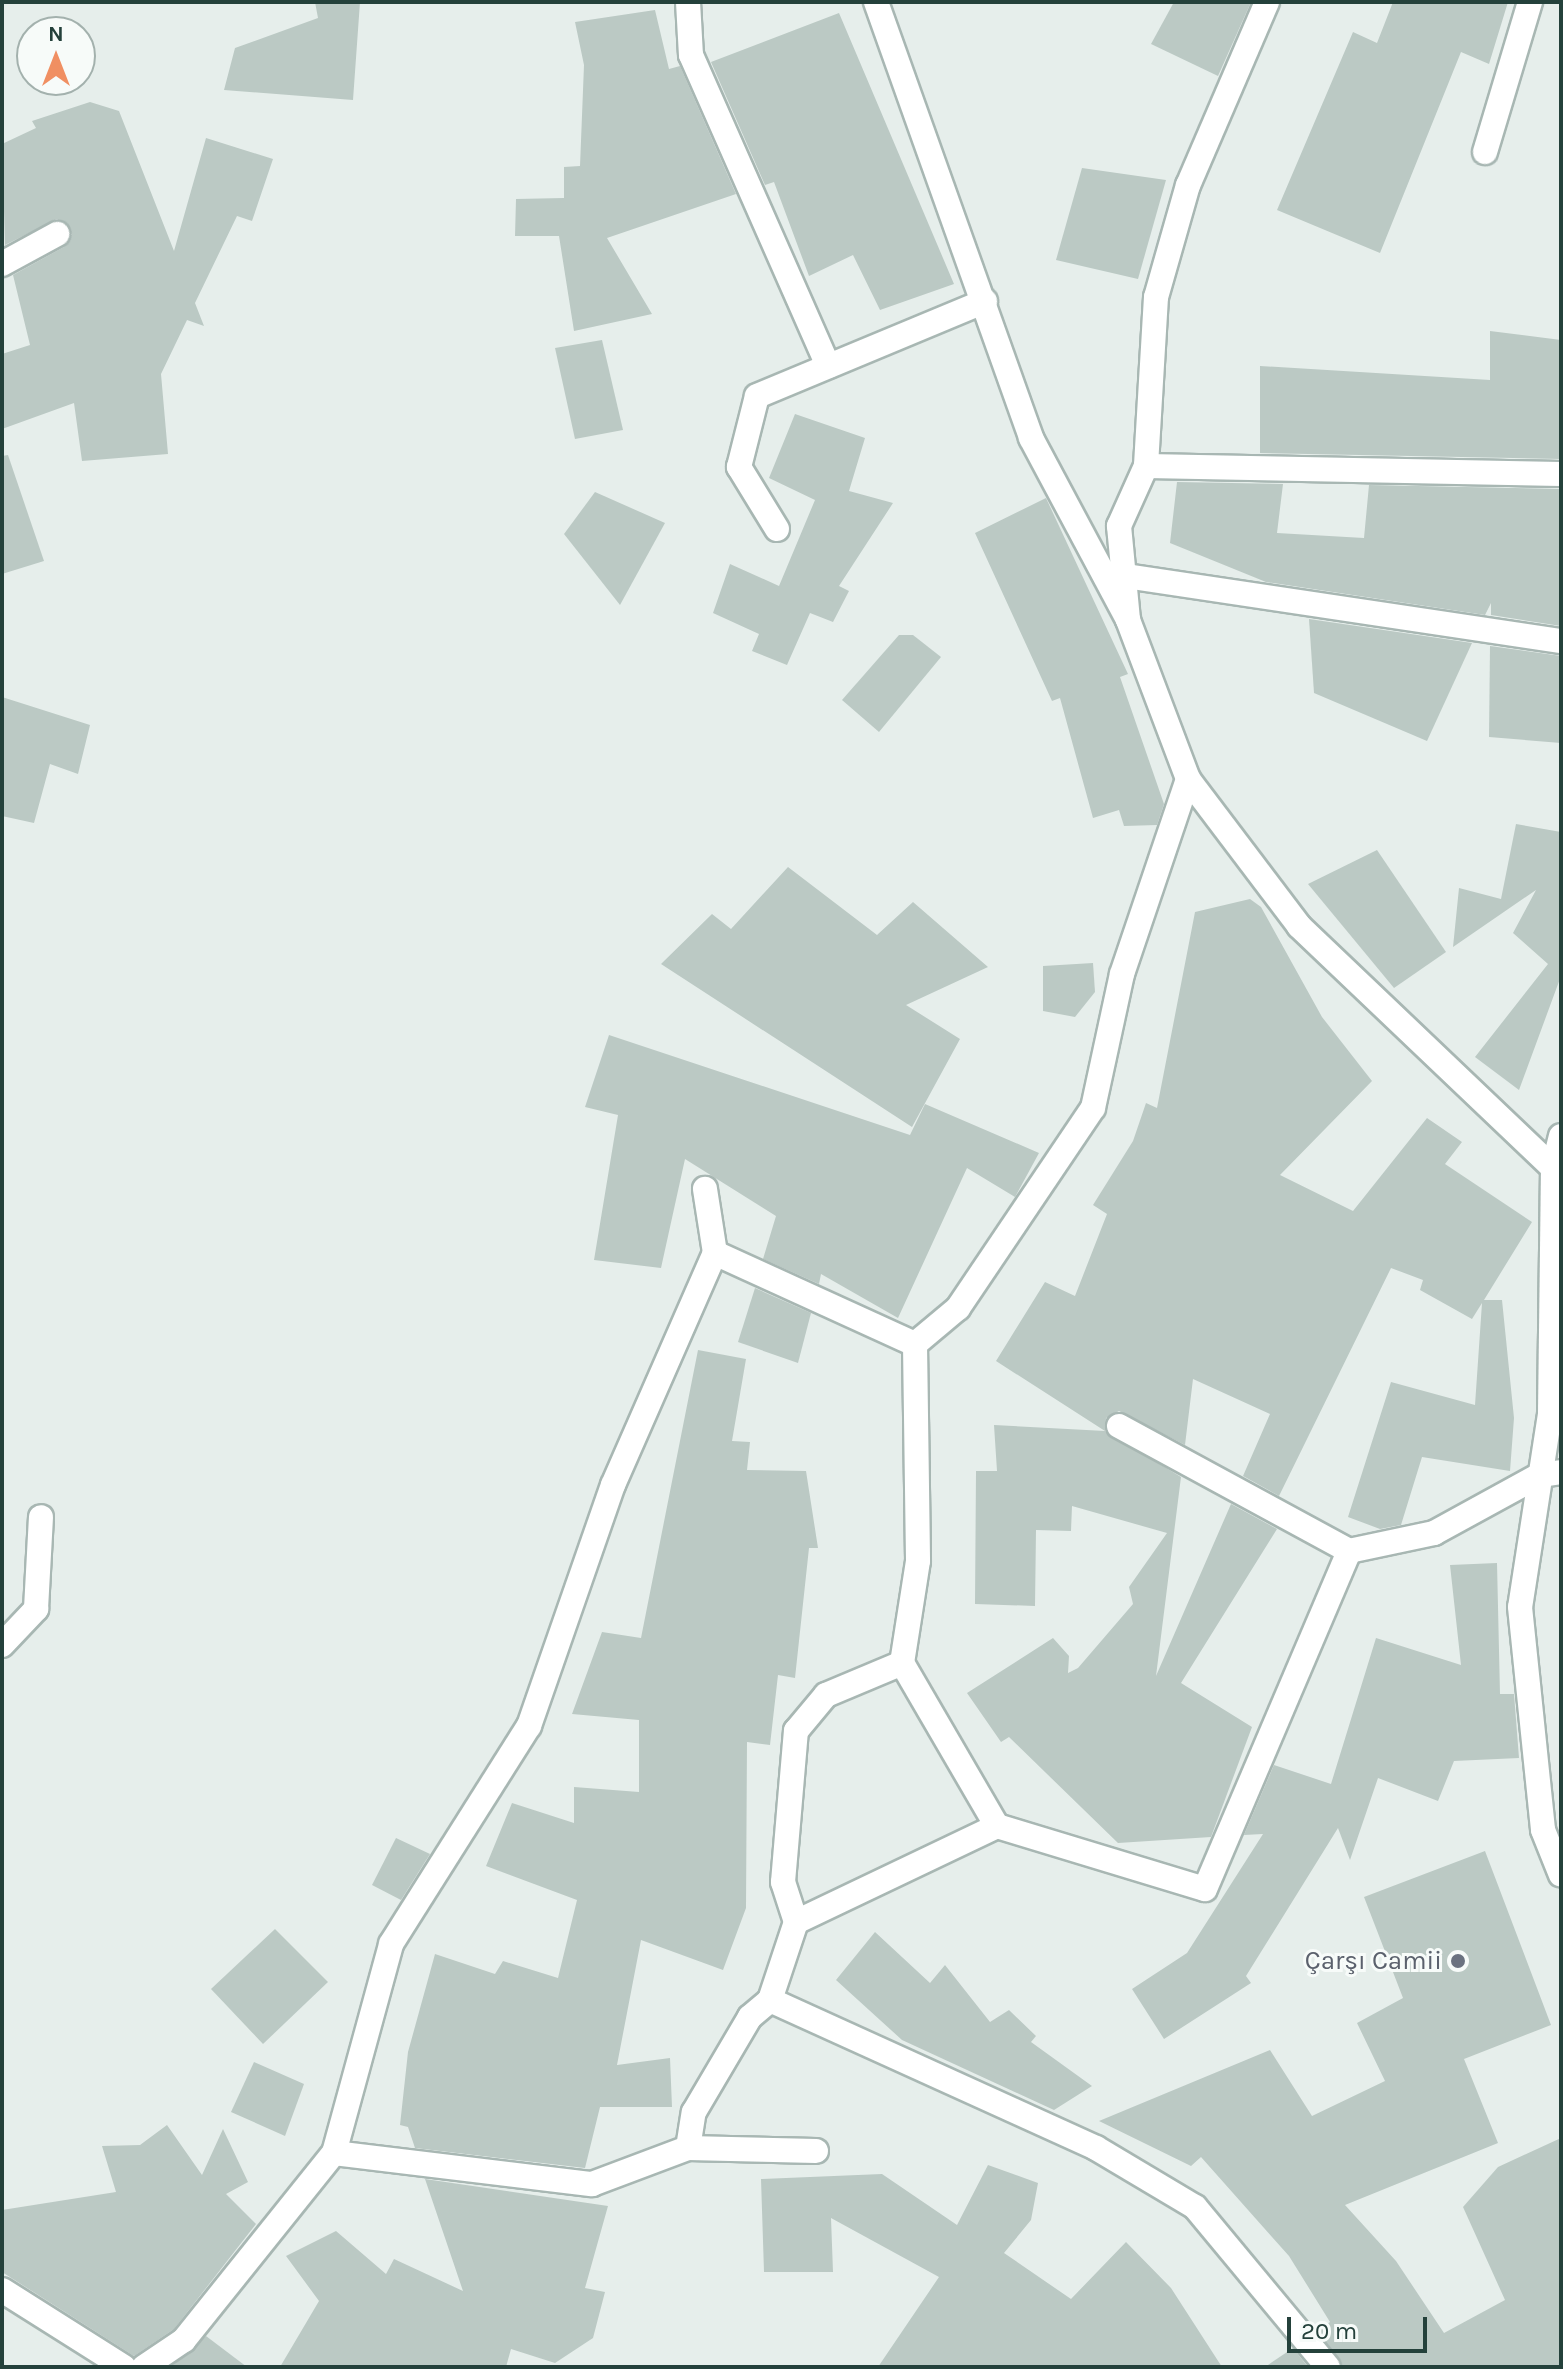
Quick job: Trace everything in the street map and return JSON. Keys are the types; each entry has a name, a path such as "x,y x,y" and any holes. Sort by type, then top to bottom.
{"street":[{"path":"688,2 691,55 828,366"},
{"path":"879,2 1031,438 1113,574 1188,779 1299,926 1553,1168"},
{"path":"1113,574 1119,526 1146,466 1156,297 1188,185 1267,2"},
{"path":"1485,152 1530,2"},
{"path":"2,264 57,234"},
{"path":"777,529 739,467 757,396 985,301"},
{"path":"1146,466 1561,474"},
{"path":"1113,574 1561,641"},
{"path":"915,1344 958,1308 1093,1108 1122,974 1188,779"},
{"path":"1561,1136 1553,1168 1551,1474 1520,1607 1543,1830 1561,1875"},
{"path":"144,2367 184,2340 334,2153 391,1944 529,1726 613,1485 715,1253 705,1189"},
{"path":"715,1253 915,1344"},
{"path":"915,1344 918,1561 902,1663 997,1826"},
{"path":"1119,1426 1349,1551 1434,1533 1551,1474"},
{"path":"2,1645 36,1609 41,1517"},
{"path":"796,1922 997,1826 1205,1889 1349,1551"},
{"path":"688,2148 694,2112 750,2017 770,2000 796,1922 783,1882 796,1731 826,1695 902,1663"},
{"path":"770,2000 1096,2148 1195,2207 1328,2367"},
{"path":"334,2153 592,2184 688,2148 816,2151"},
{"path":"2,2290 124,2367"}],"building":[{"path":"315,2 360,2 353,100 224,90 235,48 318,18"},
{"path":"1174,2 1251,2 1218,76 1151,44"},
{"path":"1393,2 1508,2 1489,64 1461,52 1380,253 1277,210 1353,32 1377,43"},
{"path":"655,10 669,69 680,66 736,194 607,238 652,314 574,331 559,236 515,236 516,199 564,198 564,167 580,166 584,65 575,22"},
{"path":"839,13 954,284 880,310 853,255 809,276 774,182 765,185 711,62"},
{"path":"90,102 119,111 174,251 206,138 273,159 252,221 237,216 195,303 204,326 187,320 161,374 168,454 82,461 74,403 2,429 2,354 30,345 13,275 64,247 72,234 57,219 5,245 2,144 36,128 32,121"},
{"path":"1082,168 1166,180 1138,279 1056,260"},
{"path":"1490,331 1561,340 1561,459 1260,453 1260,366 1490,380"},
{"path":"602,340 623,430 575,439 555,348"},
{"path":"795,414 865,438 849,491 893,503 839,586 849,591 833,622 810,613 787,665 752,651 759,634 713,613 730,564 779,586 815,500 769,478"},
{"path":"8,455 44,561 2,574 2,456"},
{"path":"1177,482 1283,484 1277,533 1364,538 1369,485 1561,489 1561,626 1491,615 1491,603 1485,615 1266,582 1170,543"},
{"path":"595,492 665,523 620,605 564,534"},
{"path":"1046,498 1128,674 1120,677 1164,804 1157,825 1124,826 1119,810 1093,818 1060,698 1052,701 975,533"},
{"path":"1309,619 1472,643 1427,741 1314,693"},
{"path":"899,635 913,635 941,657 879,732 842,700"},
{"path":"1490,646 1561,656 1561,743 1489,737"},
{"path":"2,697 90,725 78,774 50,764 34,823 2,816"},
{"path":"1516,824 1561,832 1561,976 1519,1090 1475,1057 1548,964 1513,933 1536,890 1453,947 1459,888 1501,899"},
{"path":"1377,850 1446,952 1394,988 1308,884"},
{"path":"788,867 877,935 913,902 988,967 906,1005 960,1039 912,1127 661,964 712,914 731,929"},
{"path":"1250,899 1261,907 1322,1017 1372,1081 1280,1175 1353,1211 1427,1118 1462,1142 1445,1164 1532,1222 1484,1300 1502,1300 1514,1418 1510,1471 1422,1457 1401,1525 1380,1529 1348,1517 1391,1382 1475,1405 1482,1303 1472,1319 1420,1290 1423,1280 1391,1268 1279,1496 1243,1476 1270,1414 1193,1379 1185,1445 1119,1411 1106,1418 1105,1431 996,1361 1045,1282 1075,1296 1107,1214 1093,1205 1133,1141 1146,1103 1157,1108 1195,912"},
{"path":"1093,963 1095,992 1075,1017 1043,1011 1043,966"},
{"path":"609,1035 910,1135 925,1104 1039,1153 1015,1197 967,1168 898,1318 821,1274 819,1284 763,1259 776,1216 685,1159 661,1268 594,1260 618,1115 585,1107"},
{"path":"755,1288 811,1313 798,1363 738,1342"},
{"path":"698,1350 746,1359 732,1441 750,1442 747,1470 806,1471 818,1548 809,1548 795,1678 778,1675 770,1745 747,1742 746,1908 723,1970 641,1940 617,2065 670,2058 672,2107 600,2107 585,2168 415,2148 408,2127 400,2125 408,2052 435,1954 495,1974 503,1961 558,1978 577,1900 486,1866 512,1803 574,1823 574,1787 639,1792 639,1720 572,1714 602,1632 641,1638"},
{"path":"994,1425 1105,1431 1181,1477 1156,1676 1231,1504 1277,1529 1181,1683 1252,1727 1211,1837 1118,1843 1009,1737 1001,1742 967,1693 1053,1638 1069,1656 1068,1673 1078,1668 1133,1604 1129,1587 1167,1533 1072,1506 1071,1531 1036,1530 1035,1606 975,1604 976,1471 997,1471"},
{"path":"1497,1563 1500,1694 1514,1694 1519,1758 1454,1761 1438,1801 1378,1778 1350,1860 1338,1828 1246,1976 1251,1983 1164,2039 1132,1989 1187,1953 1263,1834 1244,1835 1274,1765 1331,1784 1376,1638 1461,1665 1450,1565"},
{"path":"396,1838 430,1854 401,1900 372,1885"},
{"path":"1485,1851 1551,2025 1464,2059 1498,2143 1345,2205 1396,2261 1444,2333 1505,2300 1463,2207 1498,2167 1561,2138 1561,2367 1343,2367 1317,2331 1330,2322 1289,2256 1201,2157 1191,2166 1099,2121 1270,2050 1312,2116 1385,2081 1357,2023 1403,1998 1364,1897"},
{"path":"275,1929 328,1982 263,2044 211,1989"},
{"path":"875,1932 930,1983 945,1965 990,2022 1009,2010 1036,2036 1031,2042 1092,2086 1054,2110 902,2040 836,1980"},
{"path":"254,2062 304,2084 285,2136 231,2112"},
{"path":"167,2125 202,2175 223,2129 248,2182 226,2194 256,2224 174,2329 134,2356 2,2272 2,2210 116,2192 102,2146 140,2145"},
{"path":"988,2165 1038,2183 1031,2220 1004,2253 1071,2299 1126,2242 1171,2288 1222,2367 878,2367 939,2277 831,2218 833,2272 764,2272 761,2179 882,2174 957,2225"},
{"path":"425,2179 608,2206 585,2288 605,2292 593,2338 555,2363 511,2349 506,2367 280,2367 319,2301 286,2256 336,2231 386,2274 394,2259 463,2291"},
{"path":"206,2336 247,2367 171,2367"},
{"path":"1293,2348 1308,2367 1265,2367"}],"place":[{"name":"Çarşı Camii","path":"1458,1961"}]}
